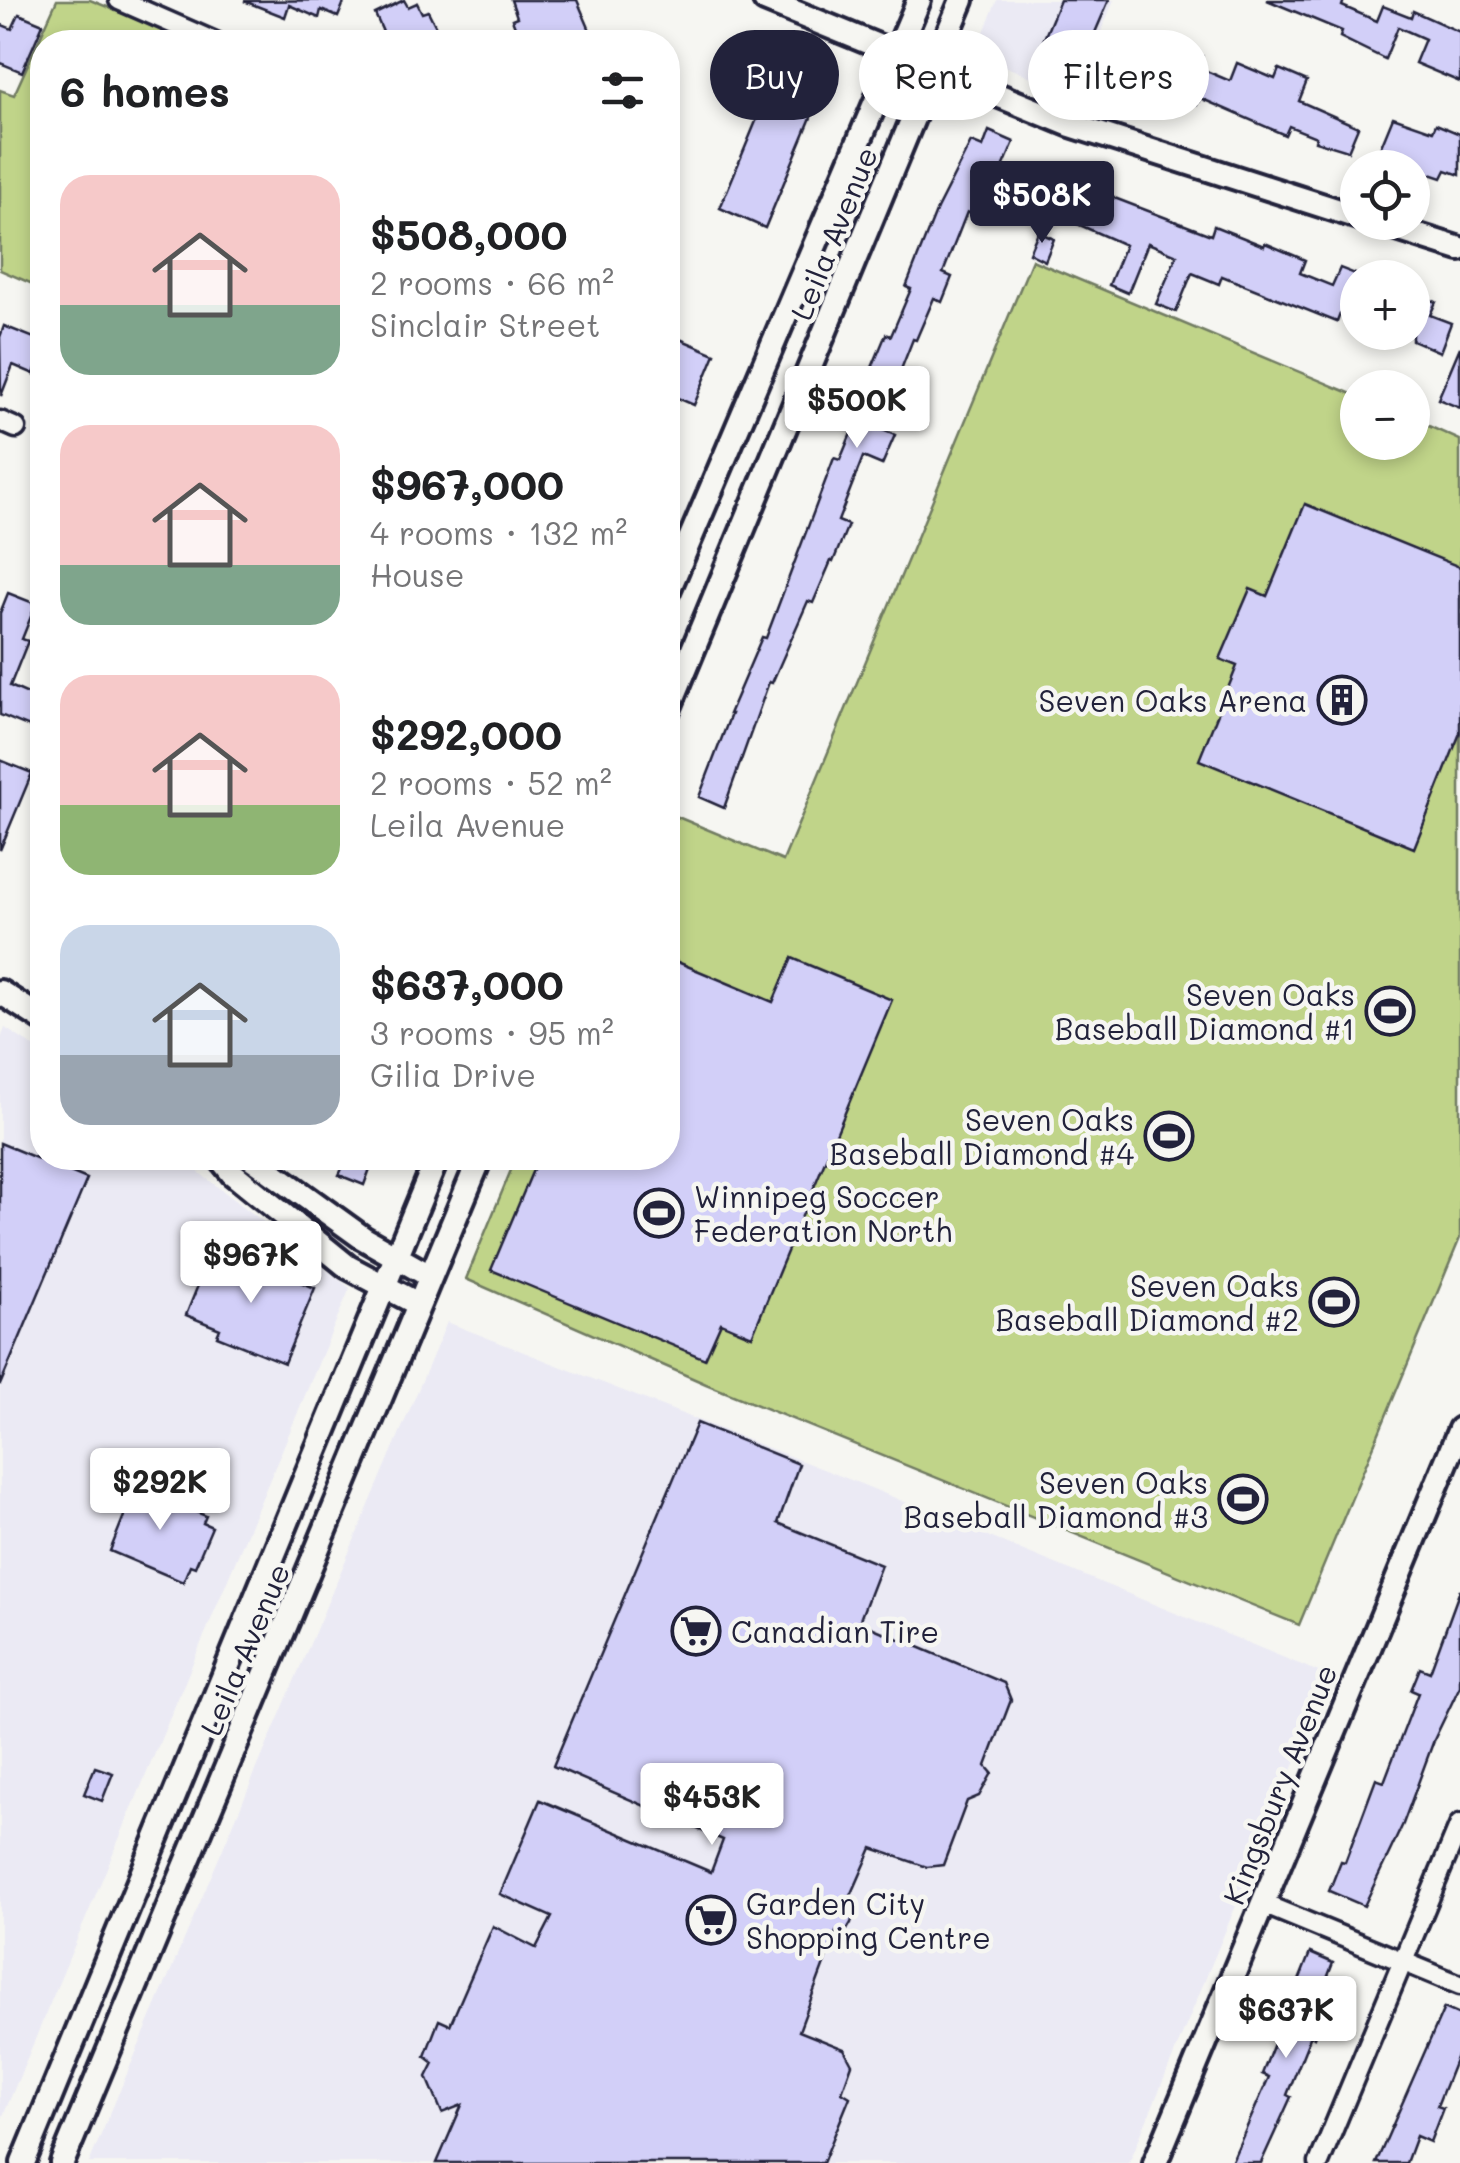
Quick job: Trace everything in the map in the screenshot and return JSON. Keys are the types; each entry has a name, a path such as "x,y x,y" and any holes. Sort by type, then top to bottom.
{"main road":[{"path":"766,0 859,39"},
{"name":"Leila Avenue","path":"907,30 919,0"},
{"name":"Leila Avenue","path":"949,30 962,0"},
{"path":"1008,99 1071,125 1340,211"},
{"name":"Leila Avenue","path":"680,563 869,120"},
{"name":"Leila Avenue","path":"680,678 911,120"},
{"path":"1430,239 1460,249"},
{"path":"0,992 30,1011"},
{"path":"230,1170 348,1267 418,1304"},
{"path":"269,1170 395,1258 430,1276"},
{"name":"Leila Avenue","path":"23,2163 431,1170"},
{"name":"Leila Avenue","path":"62,2163 475,1170"},
{"name":"Kingsbury Avenue","path":"1155,2163 1460,1429"}],"street":[{"path":"119,0 148,5 194,30"},
{"path":"1319,2163 1460,1824"},
{"path":"1263,1904 1460,1985"}],"shaded area":[{"path":"997,0 1114,0 1102,30 1028,30 1028,76 1008,68 1008,30 985,30"},
{"path":"5,1028 30,1044 30,1170 196,1170 350,1288 0,2123 0,1041"},
{"name":"Garden City Shopping Centre","path":"447,1322 861,1484 1331,1677 1129,2163 89,2163"}],"green space":[{"path":"57,0 90,0 165,30 43,30"},
{"path":"30,60 30,283 0,270 0,90 14,95"},
{"path":"1032,260 1340,389 1340,460 1430,460 1430,427 1460,440 1460,1238 1299,1625 706,1384 466,1279 511,1170 680,1170 680,818 783,861"}],"building":[{"path":"345,0 338,17 321,10 319,18 289,5 285,17 244,1"},
{"path":"404,0 408,7 417,3 422,13 428,11 438,30 382,30 375,14"},
{"path":"511,0 577,0 590,30 516,30 512,19 517,17"},
{"path":"1060,0 1109,0 1096,30 1048,30"},
{"path":"1267,0 1344,0 1342,6 1377,21 1383,6 1411,17 1413,11 1460,32 1460,82 1415,63 1425,39 1398,27 1385,59 1340,37 1342,31"},
{"path":"19,14 43,24 40,30 30,30 30,54 22,72 0,63 0,24 12,29"},
{"path":"1237,63 1275,79 1279,69 1307,81 1299,101 1358,127 1348,150 1315,141 1316,137 1289,126 1285,135 1209,102 1209,72 1230,81"},
{"path":"1393,117 1433,131 1436,124 1460,134 1460,175 1446,170 1442,178 1430,174 1430,150 1379,150"},
{"path":"757,120 810,120 765,228 720,208"},
{"path":"989,131 1014,142 982,217 967,212 943,273 952,277 942,302 934,298 916,340 913,339 878,428 895,435 882,465 863,457 838,521 848,525 813,603 808,601 772,683 769,682 724,808 699,797 729,714 762,637 766,638 834,458 840,460 886,334 891,336 911,289 906,287 937,209 971,142 983,147"},
{"path":"1069,185 1090,193 1091,189 1211,235 1214,226 1264,246 1265,243 1305,260 1300,273 1332,286 1340,268 1340,314 1337,322 1222,276 1219,284 1192,273 1176,312 1156,304 1177,255 1148,243 1128,293 1109,285 1125,245 1057,215"},
{"path":"1038,232 1054,239 1045,261 1029,253"},
{"path":"1430,315 1451,323 1440,352 1430,348"},
{"path":"4,326 30,336 30,372 13,365 1,396 0,337"},
{"path":"680,339 715,354 694,405 680,399"},
{"path":"1460,347 1460,408 1438,399"},
{"name":"Seven Oaks Arena","path":"1305,504 1460,567 1460,733 1414,848 1199,760 1237,666 1220,659 1250,589 1267,596"},
{"path":"8,593 30,602 30,619 22,639 28,641 10,686 30,695 30,727 0,715 0,613"},
{"path":"0,760 30,772 30,778 0,850"},
{"name":"Winnipeg Soccer Federation North","path":"792,958 892,1000 752,1336 721,1323 705,1359 491,1270 533,1170 680,1170 680,963 773,1002"},
{"path":"0,1143 30,1155 30,1170 65,1170 87,1179 0,1385"},
{"path":"341,1170 370,1170 364,1185 339,1175"},
{"path":"211,1253 245,1267 248,1260 315,1288 284,1363 217,1336 220,1329 186,1315"},
{"path":"697,1423 799,1464 778,1523 881,1565 859,1622 1004,1683 1011,1700 986,1766 992,1773 979,1796 967,1801 943,1865 927,1867 872,1848 847,1905 855,1909 851,1923 844,1935 836,1932 799,2031 844,2049 852,2064 842,2092 850,2097 823,2163 437,2163 462,2105 442,2113 427,2077 434,2063 425,2056 439,2020 450,2025 493,1926 536,1948 552,1917 500,1894 540,1800 711,1872 723,1840 553,1766"},
{"path":"123,1487 134,1492 136,1487 206,1516 203,1523 212,1527 195,1567 190,1565 183,1582 110,1551 126,1511 115,1507"},
{"path":"1460,1590 1460,1686 1364,1906 1329,1891 1341,1861 1345,1862 1376,1779 1384,1782 1418,1693 1411,1690 1420,1668 1430,1672"},
{"path":"95,1767 113,1773 102,1801 84,1794"},
{"path":"1310,1953 1333,1963 1326,1981 1333,1984 1323,2014 1314,2037 1311,2035 1287,2095 1291,2097 1261,2163 1231,2163 1269,2077 1262,2074 1275,2041 1282,2043 1303,1991 1296,1988"},
{"path":"1444,2008 1460,2015 1460,2048 1437,2106 1443,2108 1430,2142 1416,2136 1406,2163 1376,2163"}],"place":[{"name":"Seven Oaks Arena","path":"1342,700"},
{"name":"Seven Oaks Baseball Diamond #1","path":"1390,1011"},
{"name":"Seven Oaks Baseball Diamond #4","path":"1169,1136"},
{"name":"Winnipeg Soccer Federation North","path":"659,1213"},
{"name":"Seven Oaks Baseball Diamond #2","path":"1334,1302"},
{"name":"Seven Oaks Baseball Diamond #3","path":"1243,1499"},
{"name":"Canadian Tire","path":"696,1631"},
{"name":"Garden City Shopping Centre","path":"711,1920"}]}
